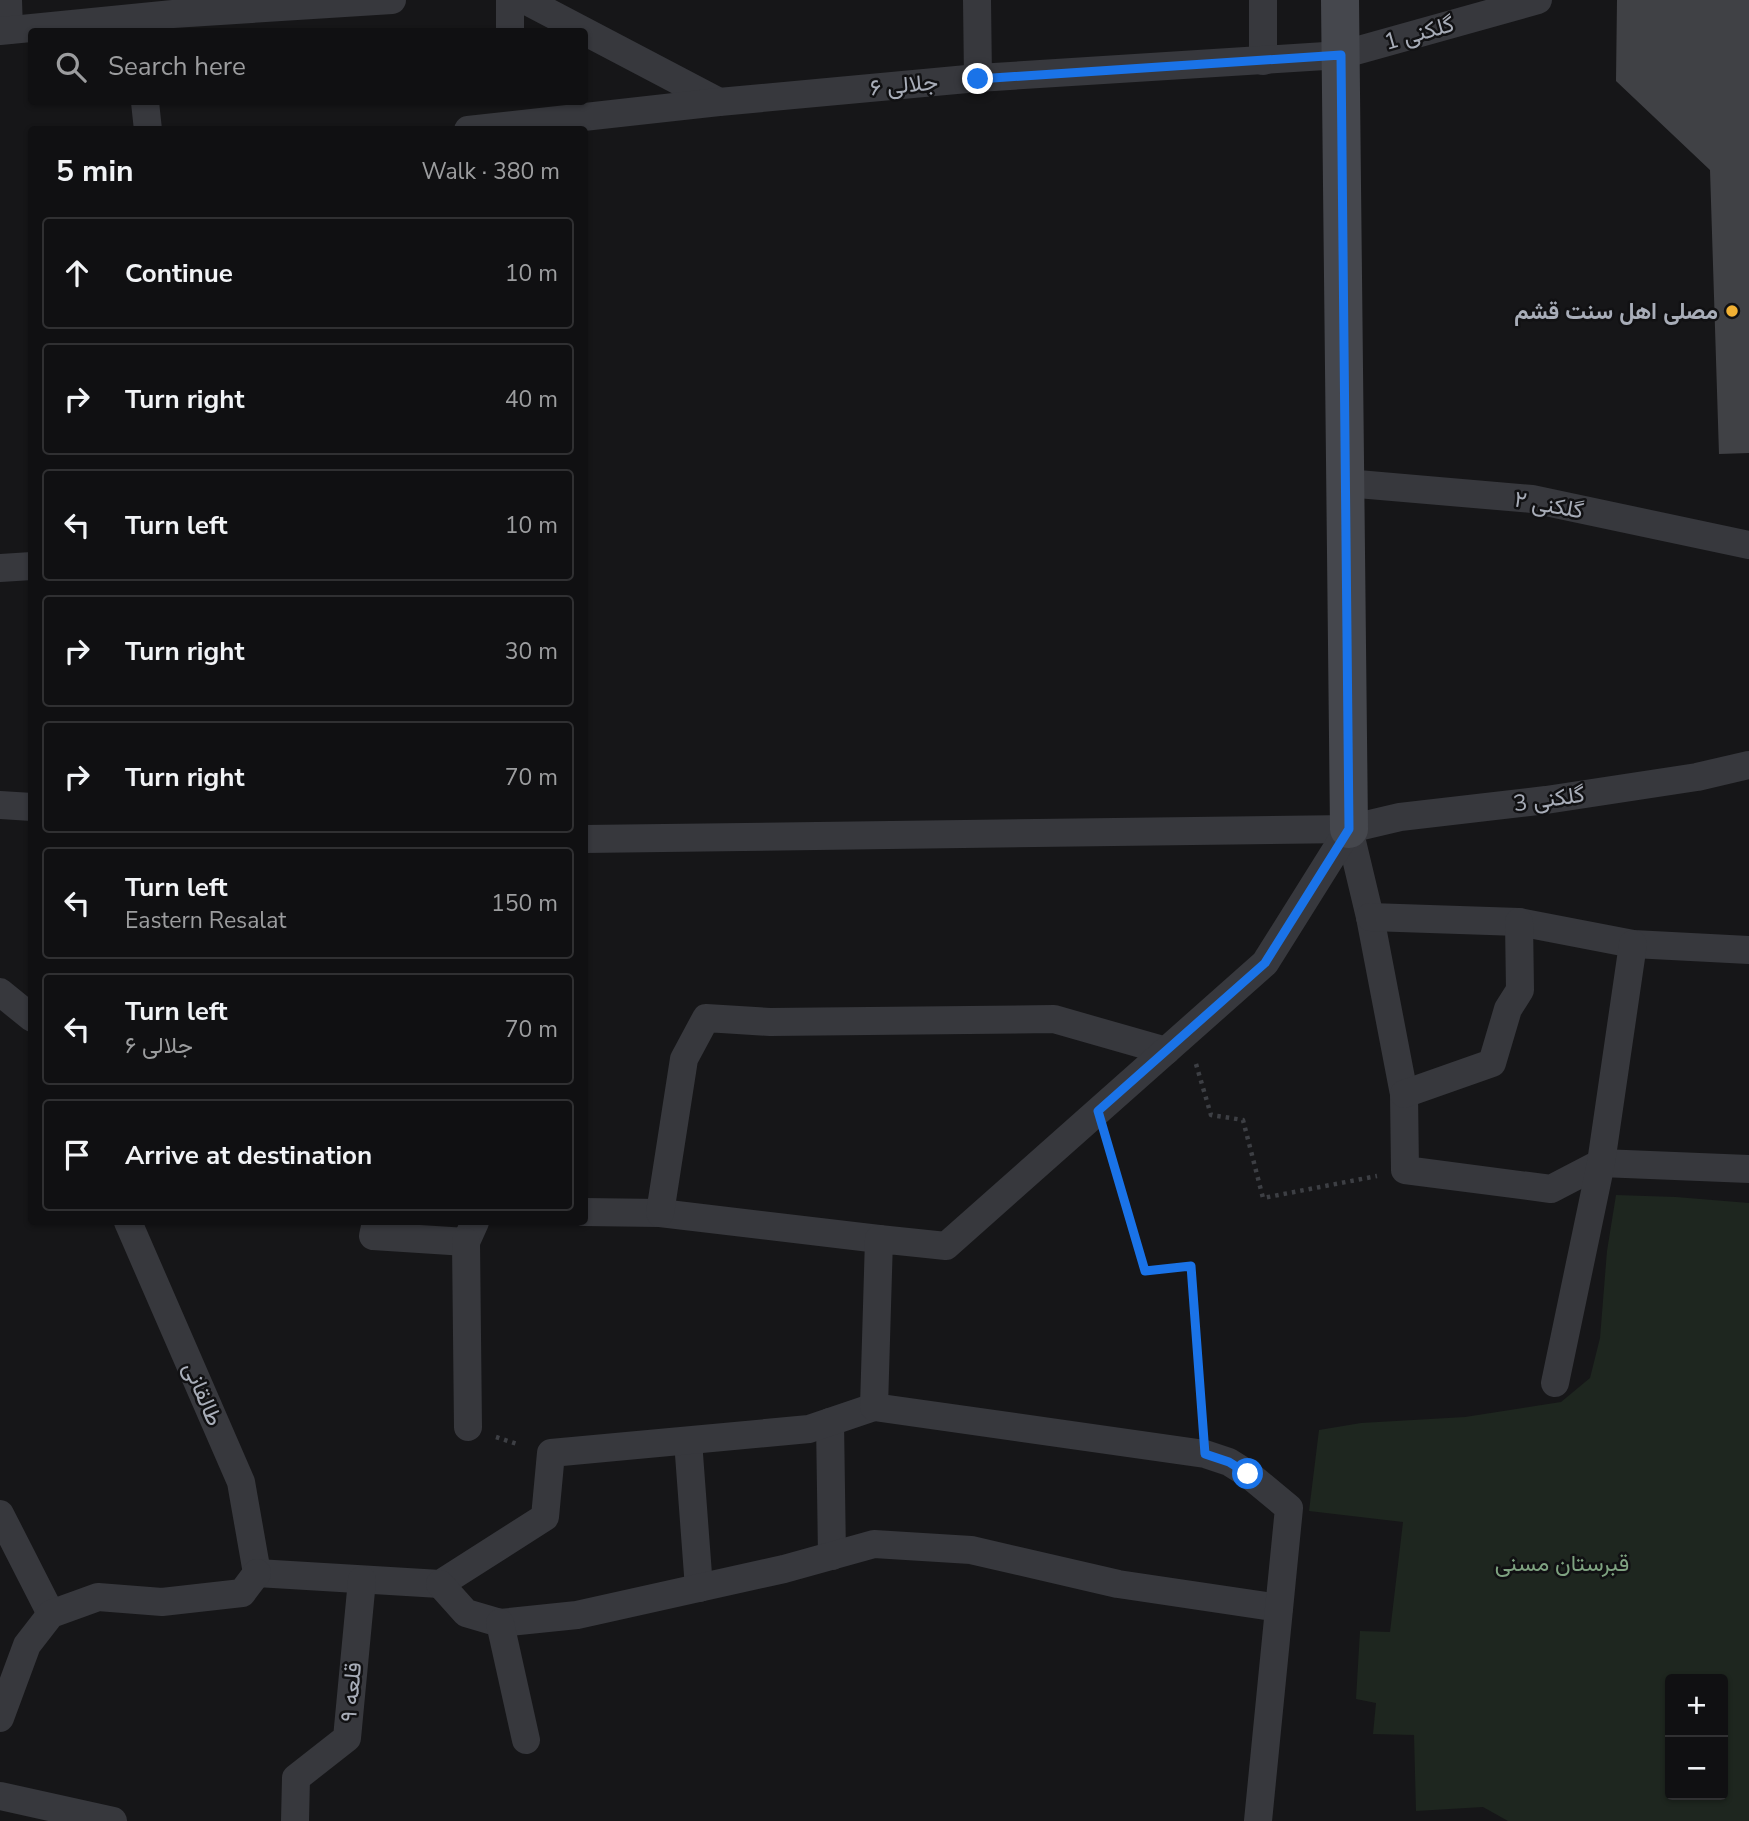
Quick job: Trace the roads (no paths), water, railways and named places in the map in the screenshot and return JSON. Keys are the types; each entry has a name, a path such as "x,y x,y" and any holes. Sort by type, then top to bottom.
{"main road":[{"path":"1340,0 1349,829"}],"street":[{"path":"8,0 4,30 28,29"},
{"path":"48,28 136,24 173,7 392,0"},
{"path":"510,0 510,28"},
{"path":"525,0 578,28"},
{"path":"977,0 978,79"},
{"path":"1263,0 1263,61"},
{"name":"گلکنی 1","path":"1341,55 1538,0"},
{"path":"588,33 719,102"},
{"name":"جلالی ۶","path":"482,126 509,118 978,79 1341,55"},
{"path":"145,105 148,126"},
{"name":"گلکنی ۲","path":"1346,483 1532,499 1749,545"},
{"path":"0,568 28,566"},
{"name":"گلکنی 3","path":"588,839 1349,829 1400,817 1546,800 1697,778 1749,765"},
{"path":"0,805 28,807"},
{"path":"1349,829 1370,917 1404,1094 1405,1170 1551,1189 1601,1163 1749,1169"},
{"path":"588,1212 660,1213 946,1246 1265,963 1349,829"},
{"path":"1370,917 1519,922 1633,944 1749,950"},
{"path":"1404,1094 1492,1063 1508,1010 1520,990 1519,922"},
{"path":"1555,1383 1601,1163 1633,944"},
{"path":"0,992 28,1015"},
{"path":"660,1213 684,1059 706,1018 770,1022 1054,1019 1176,1041"},
{"name":"طالقانی","path":"129,1225 241,1482 257,1573"},
{"path":"375,1225 373,1236 470,1232 468,1427"},
{"path":"874,1407 879,1239"},
{"path":"0,1718 27,1645 51,1614 98,1597 162,1602 242,1593 257,1573 440,1584 545,1517 551,1453 809,1429 874,1407 1205,1454 1229,1462 1248,1474 1289,1508 1258,1821"},
{"path":"830,1422 832,1556"},
{"path":"688,1441 699,1588"},
{"path":"0,1514 51,1614"},
{"path":"440,1584 466,1613 500,1623 577,1615 784,1569 874,1544 971,1550 1118,1584 1279,1608"},
{"name":"قلعه ۹","path":"295,1821 296,1777 347,1738 362,1580"},
{"path":"500,1623 526,1740"},
{"path":"0,1796 113,1821"}],"place":[{"name":"مصلی اهل سنت قشم","path":"1732,311"}],"park label":[{"name":"قبرستان مسنی","path":"1562,1563"}]}
